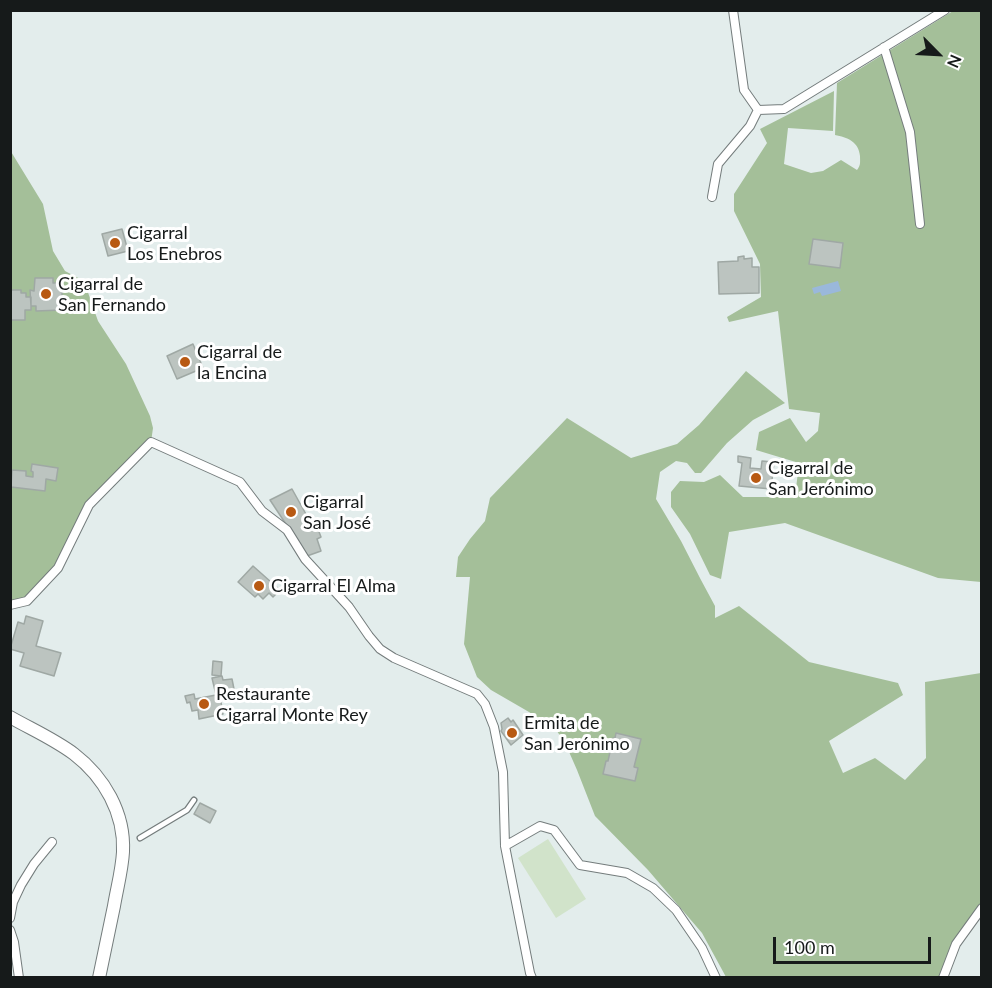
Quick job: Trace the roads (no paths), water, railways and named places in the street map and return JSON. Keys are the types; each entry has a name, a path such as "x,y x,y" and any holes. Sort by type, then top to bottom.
{"main road":[{"path":"10,717 64,747 87,765 98,776 117,812 123,837 122,866 99,978"}],"street":[{"path":"733,10 744,90 758,110"},
{"path":"758,110 784,109 945,10"},
{"path":"884,47 910,132 920,224"},
{"path":"712,197 718,164 750,126 758,110"},
{"path":"10,605 27,601 58,568 89,505 151,442 240,483 262,511 287,530 305,559 349,607 380,649 394,658 477,694 485,704 494,727 503,772 505,846 532,978"},
{"path":"505,846 540,826 554,830 580,864 627,873 653,888 676,910 702,948 716,978"},
{"path":"10,918 12,902 21,885 33,864 52,843"},
{"path":"943,978 957,944 981,908"},
{"path":"10,930 20,978"}],"lane":[{"path":"140,838 187,810 194,800"}],"water":[{"path":"838,281 841,291 822,296 820,292 814,294 812,288"}],"place":[{"name":"Cigarral Los Enebros","path":"115,243"},
{"name":"Cigarral de San Fernando","path":"46,294"},
{"name":"Cigarral de la Encina","path":"185,362"},
{"name":"Cigarral de San Jerónimo","path":"756,478"},
{"name":"Cigarral San José","path":"291,512"},
{"name":"Cigarral El Alma","path":"259,586"},
{"name":"Restaurante Cigarral Monte Rey","path":"204,704"},
{"name":"Ermita de San Jerónimo","path":"512,733"}]}
